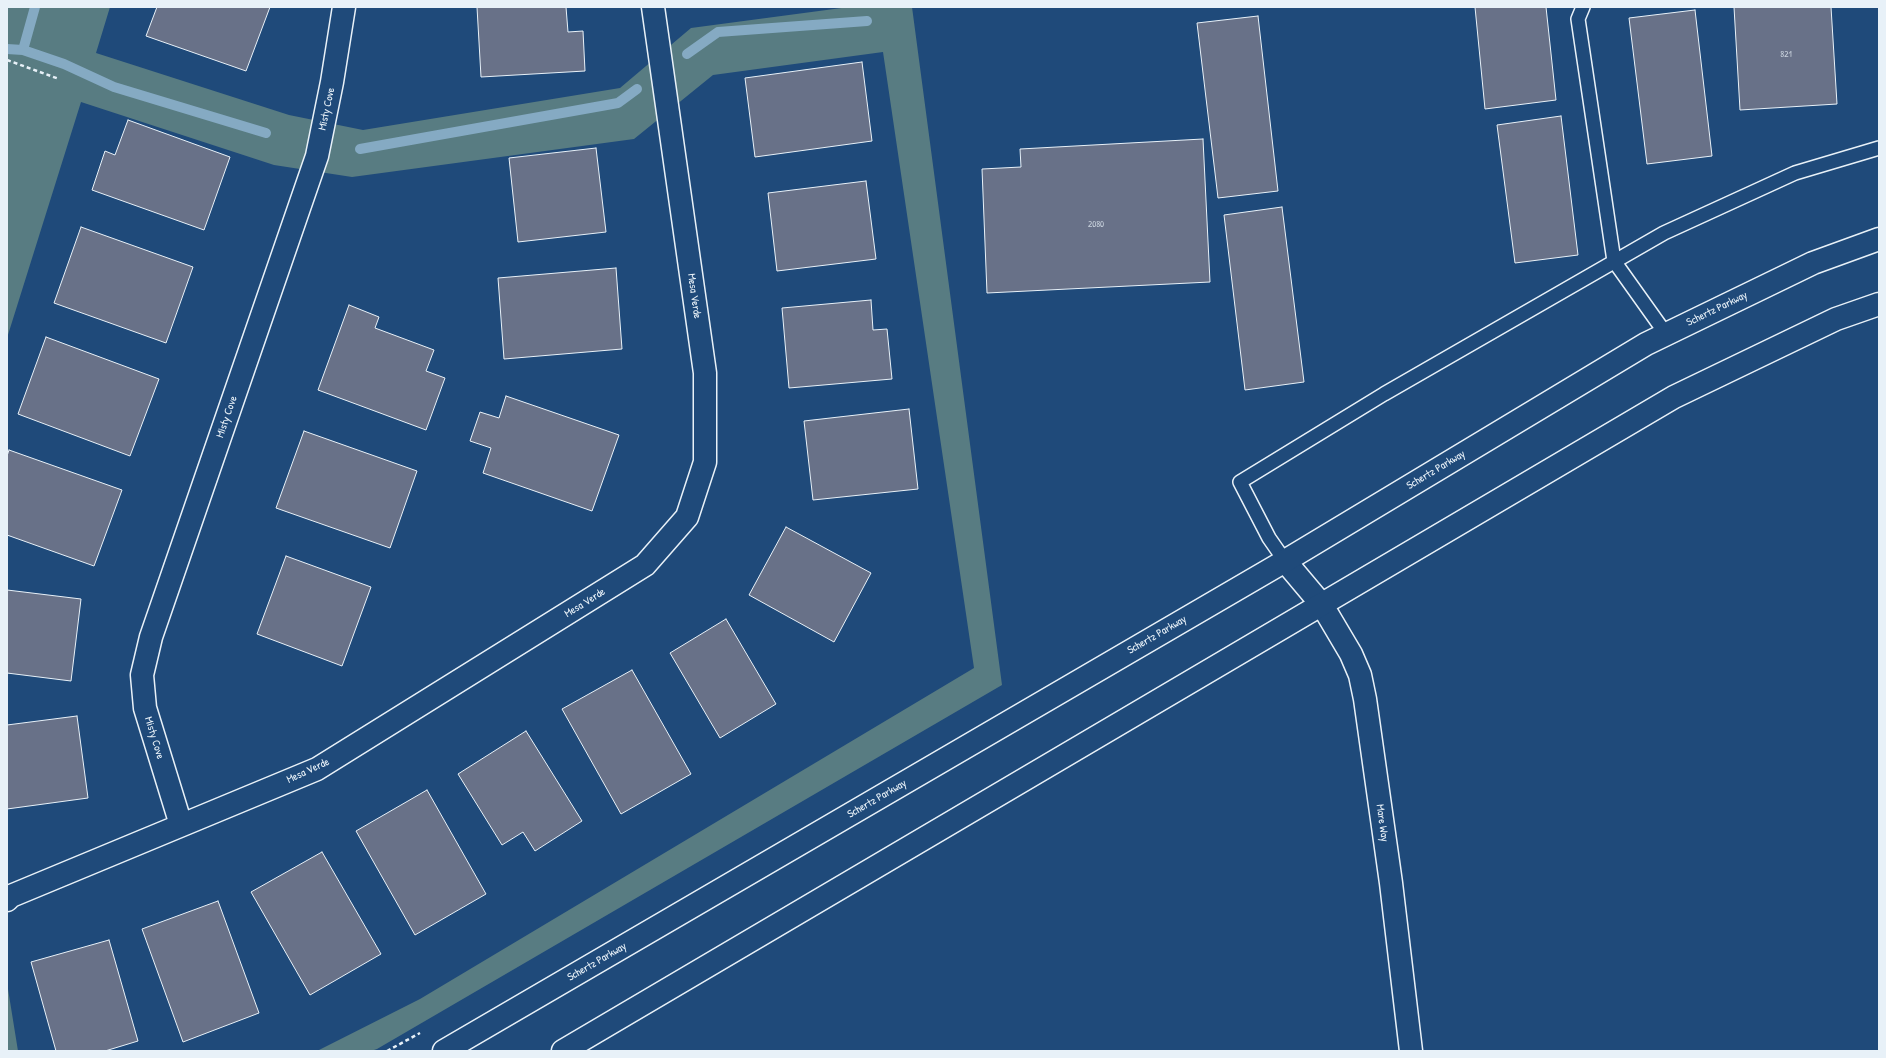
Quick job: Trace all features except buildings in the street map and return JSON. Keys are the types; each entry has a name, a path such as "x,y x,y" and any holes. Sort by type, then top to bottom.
{"main road":[{"name":"Misty Cove","path":"181,825 145,708 142,675 151,637 317,156 332,82 344,7"},
{"name":"Mesa Verde","path":"7,900 11,896 317,769 645,565 687,516 705,462 705,372 653,7"},
{"name":"Schertz Parkway","path":"444,1051 1285,561 1646,344 1812,263 1879,239"},
{"path":"563,1051 1674,397 1836,319 1879,304"},
{"name":"Mare Way","path":"1285,561 1322,605 1351,654 1360,675 1365,699 1391,883 1411,1051"}],"lane":[{"path":"1583,7 1578,19 1614,261 1666,334"},
{"path":"1285,561 1269,538 1240,482 1384,394 1664,233 1795,173 1879,148"}],"path":[{"path":"7,60 59,79"}],"green space":[{"path":"7,7 110,7 96,53 289,115 363,130 620,88 691,28 849,7 912,7 1002,685 377,1049 371,1051 317,1051 420,999 974,668 883,52 713,75 634,139 352,177 274,165 81,102 7,338"},
{"path":"8,989 18,1051 7,1051"}],"waterway":[{"path":"23,50 35,7"},
{"path":"687,54 718,32 867,21"},
{"path":"7,49 23,50 64,64 114,87 266,133"},
{"path":"360,149 618,103 637,89"}]}
